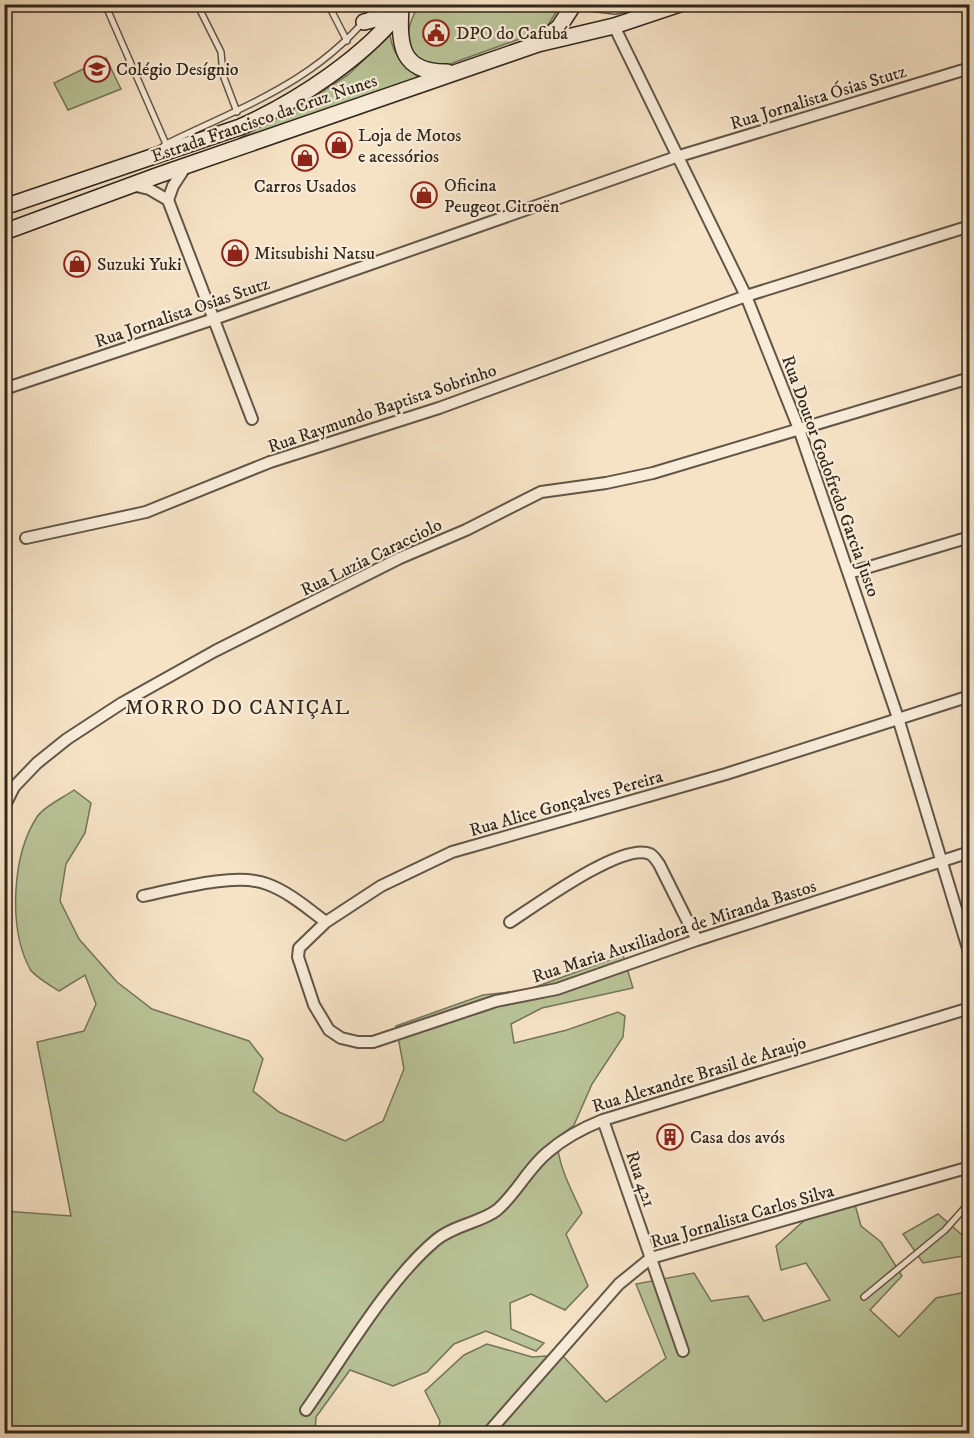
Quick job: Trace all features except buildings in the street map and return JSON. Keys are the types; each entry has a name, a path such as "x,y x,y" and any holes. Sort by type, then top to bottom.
{"main road":[{"path":"538,44 614,26 680,4"},
{"path":"538,44 560,27 572,5"},
{"path":"364,22 401,9 399,34 406,57 427,71 456,72"},
{"name":"Estrada Francisco da Cruz Nunes","path":"4,207 240,127 270,114 337,70 401,9"},
{"name":"Estrada Francisco da Cruz Nunes","path":"4,232 186,165 538,44"}],"street":[{"name":"Rua Doutor Godofredo Garcia Justo","path":"614,26 676,157 746,296 799,429 898,718 969,955"},
{"name":"Rua Jornalista Ósias Stutz","path":"676,157 969,68"},
{"name":"Rua Jornalista Osias Stutz","path":"4,389 214,319 676,157"},
{"path":"168,200 173,186 186,165"},
{"path":"132,185 149,189 168,200 252,419"},
{"name":"Rua Raymundo Baptista Sobrinho","path":"26,538 146,512 270,462 440,408 746,296 969,226"},
{"name":"Rua Luzia Caracciolo","path":"4,807 14,787 37,763 67,739 122,703 215,651 400,558 466,530 542,492 627,479 969,378"},
{"path":"849,573 969,537"},
{"name":"Rua Alice Gonçalves Pereira","path":"306,984 297,957 299,948 326,922 381,886 452,852 726,774 969,696"},
{"path":"510,922 616,857 642,852 650,854 659,864 697,940"},
{"name":"Rua Maria Auxiliadora de Miranda Bastos","path":"306,984 328,1030 341,1038 358,1042 373,1042 496,1002 557,989 697,940 969,852"},
{"path":"143,896 201,885 246,880 265,883 288,893 326,922"},
{"name":"Rua Alexandre Brasil de Araujo","path":"306,1410 394,1285 437,1239 462,1224 494,1212 517,1192 546,1153 579,1130 603,1120 969,1008"},
{"name":"Rua 421","path":"603,1120 683,1351"},
{"name":"Rua Jornalista Carlos Silva","path":"487,1434 619,1284 651,1258 969,1167"}],"lane":[{"path":"105,4 166,144"},
{"path":"197,4 221,52 223,75 237,112"},
{"path":"328,4 347,41"},
{"path":"153,155 166,144 284,88 328,59 347,41 378,4"},
{"path":"572,5 596,11 615,11 647,4"},
{"path":"864,1297 945,1230 969,1202"}],"green space":[{"path":"419,5 543,5 557,11 548,25 536,33 450,64 423,60 410,48 409,29"},
{"path":"390,35 397,54 419,78 238,139 308,101 348,75"},
{"path":"106,58 121,89 68,110 54,83"},
{"path":"74,790 91,803 85,833 66,864 60,901 79,939 117,982 152,1009 249,1041 263,1059 253,1091 279,1112 345,1141 383,1121 404,1069 396,1026 483,995 527,990 623,955 633,988 542,1008 511,1024 514,1043 567,1030 618,1012 625,1016 623,1037 592,1084 574,1125 557,1138 562,1167 582,1213 566,1234 588,1286 565,1310 531,1294 510,1303 511,1329 544,1343 536,1351 486,1331 454,1344 427,1372 393,1386 350,1370 316,1417 315,1433 5,1433 4,1211 71,1216 37,1042 84,1031 96,1004 85,975 59,991 30,969 18,933 16,892 18,871 22,851 37,817 49,806"},
{"path":"854,1201 861,1226 881,1242 902,1276 870,1310 899,1337 936,1298 966,1292 963,1256 923,1263 903,1234 938,1214 969,1241 969,1433 438,1433 440,1421 425,1391 464,1355 487,1344 532,1357 562,1355 606,1402 666,1358 636,1284 694,1273 711,1301 748,1296 764,1321 830,1300 806,1263 781,1270 776,1246 807,1218"}],"place":[{"name":"DPO do Cafubá","path":"436,33"},
{"name":"Colégio Desígnio","path":"97,69"},
{"name":"Loja de Motos e acessórios","path":"339,145"},
{"name":"Carros Usados","path":"305,158"},
{"name":"Oficina Peugeot Citroën","path":"424,195"},
{"name":"Mitsubishi Natsu","path":"235,253"},
{"name":"Suzuki Yuki","path":"77,264"},
{"name":"Casa dos avós","path":"670,1137"}],"district":[{"name":"MORRO DO CANIÇAL","path":"238,707"}]}
